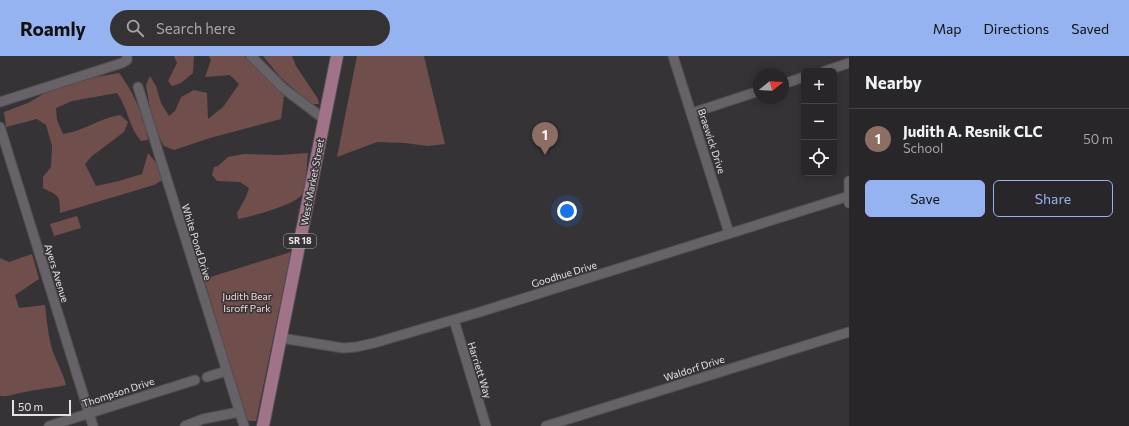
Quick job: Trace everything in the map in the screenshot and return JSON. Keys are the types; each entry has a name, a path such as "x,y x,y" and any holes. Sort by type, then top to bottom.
{"main road":[{"name":"West Market Street","path":"264,426 324,118 338,56"}],"street":[{"path":"0,102 125,62 127,56"},
{"path":"251,56 283,88 324,118"},
{"name":"Braewick Drive","path":"674,56 729,233"},
{"path":"835,68 849,64"},
{"path":"789,82 801,78"},
{"name":"White Pond Drive","path":"138,87 244,426"},
{"path":"692,113 753,93"},
{"name":"Ayers Avenue","path":"0,127 93,426"},
{"path":"849,181 849,203"},
{"name":"Goodhue Drive","path":"281,338 333,347 356,347 374,343 454,320 849,196"},
{"name":"Harriett Way","path":"454,320 486,426"},
{"name":"Waldorf Drive","path":"546,426 849,332"},
{"path":"206,377 226,371"},
{"name":"Thompson Drive","path":"49,426 195,380"},
{"path":"185,426 203,419 239,412"}],"green space":[{"path":"174,56 194,56 193,73 181,83 172,86 168,81 177,63"},
{"path":"209,56 245,56 284,96 281,119 210,138 174,150 164,146 153,126 146,85 150,76 156,86 161,103 169,116 175,111 181,97 194,90 207,93 208,119 223,107 239,84 230,75 205,77 211,60"},
{"path":"263,56 292,56 296,66 318,99 319,104 311,104 280,77"},
{"path":"357,56 424,56 445,144 428,146 377,142 337,157"},
{"path":"119,73 138,105 148,140 141,141 137,136 124,105 117,93 72,101 56,108 57,120 63,134 120,115 128,122 124,132 92,156 85,164 96,186 142,174 148,153 157,164 162,180 154,185 60,213 60,203 58,197 43,188 43,177 51,167 52,146 46,125 37,119 6,127 4,112 28,103 45,93 62,86 85,79"},
{"path":"308,153 306,179 303,193 300,197 284,206 244,218 238,219 237,213 249,188 240,182 217,181 212,175 214,167 218,166 228,157 244,154 280,155"},
{"path":"77,216 81,228 54,236 50,224"},
{"name":"Judith Bear Isroff Park","path":"291,252 256,421 250,421 246,419 204,279"},
{"path":"32,254 39,279 15,295 19,308 45,305 51,346 66,385 0,396 0,258 9,262"}],"place":[{"name":"Judith A. Resnik CLC","path":"545,155"}]}
